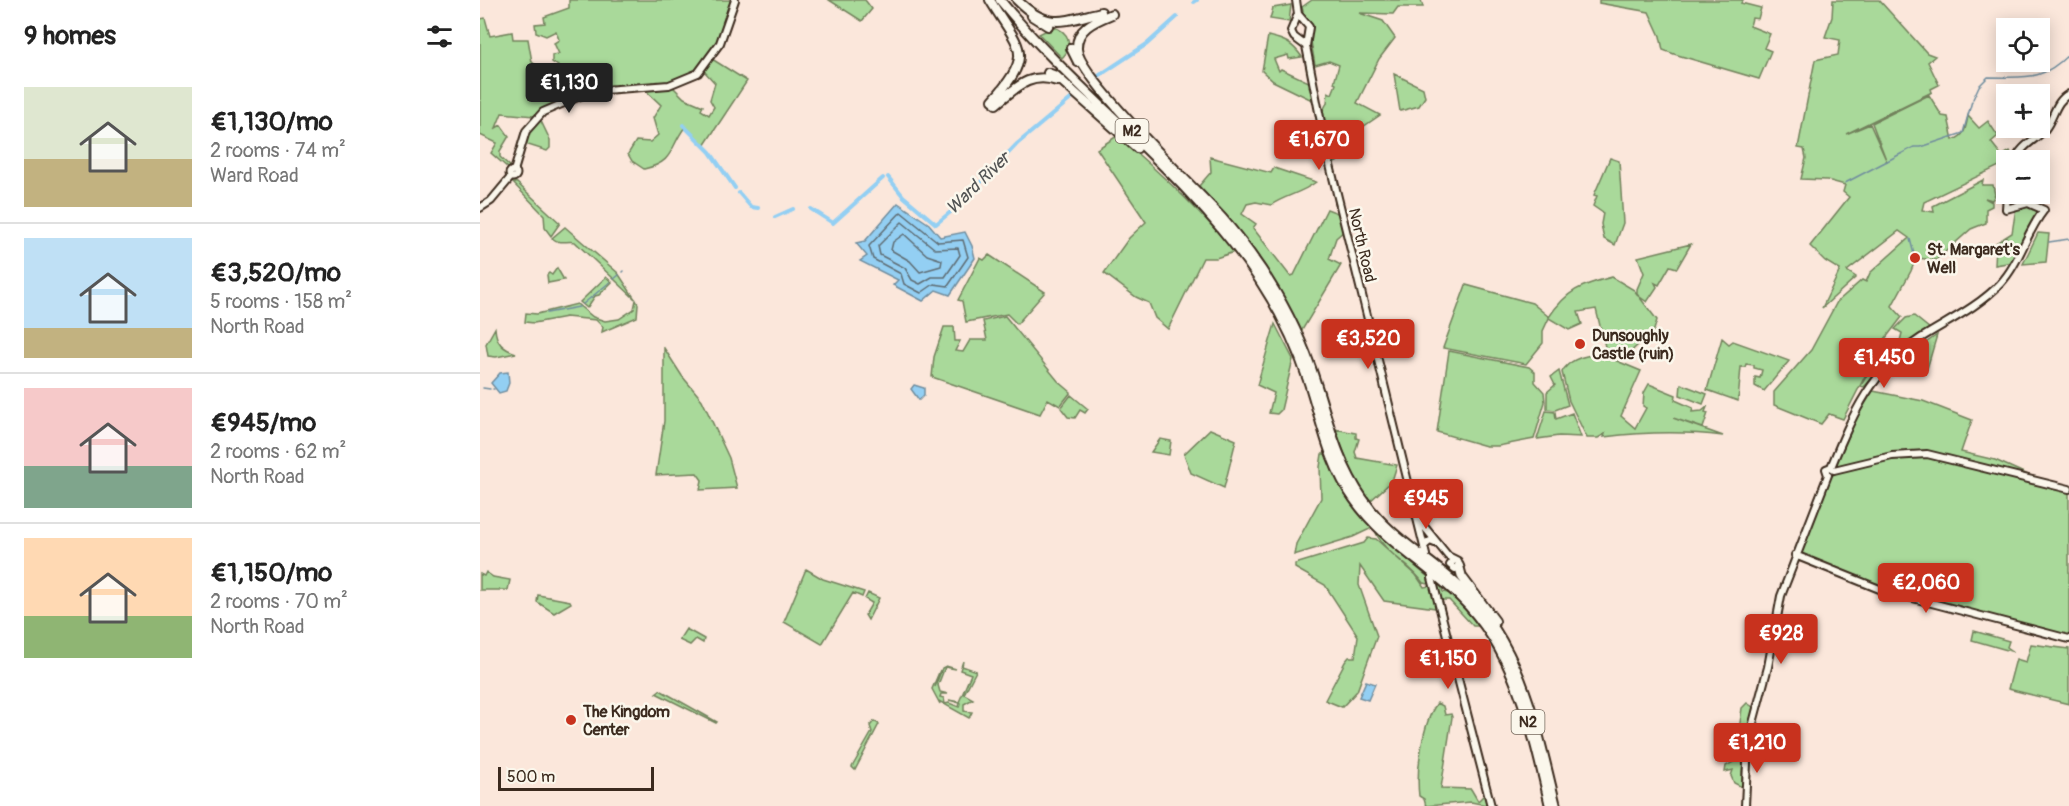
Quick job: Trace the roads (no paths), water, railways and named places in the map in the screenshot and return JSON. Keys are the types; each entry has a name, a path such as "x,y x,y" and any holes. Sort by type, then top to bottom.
{"highway":[{"name":"M2","path":"1000,0 1027,31 1224,233"},
{"name":"M2","path":"1006,0 1042,41 1213,212 1256,262"},
{"path":"1016,0 1033,14 1052,21 1071,21 1101,12"},
{"path":"1016,0 1038,22 1047,26"},
{"path":"992,4 1016,39 1020,58 1012,78 995,102 1021,83 1039,78 1057,81 1075,94"},
{"path":"992,4 1019,39 1025,52"},
{"path":"1112,14 1085,28 1079,39 1077,51 1084,66 1115,104"},
{"path":"1071,48 1076,61 1220,216 1256,262"},
{"path":"1048,73 1056,76 1177,184 1224,233"},
{"name":"N2","path":"1224,233 1258,278 1284,323 1308,381 1333,461 1354,498 1394,544 1460,596 1495,641 1519,694 1550,806"},
{"name":"N2","path":"1256,262 1274,291 1301,344 1336,449 1351,482 1385,526 1455,582 1488,618 1518,672 1556,806"},
{"path":"1454,563 1462,577 1488,609 1509,645 1526,690 1540,746"}],"main road":[{"path":"480,208 491,201 513,174 526,131 543,112 592,91 669,85 698,73 720,43 735,0"},
{"path":"1296,0 1298,14 1309,27 1308,35 1299,39"},
{"path":"1298,14 1291,34 1306,46"},
{"path":"1294,23 1303,22"},
{"name":"North Road","path":"1308,35 1306,46 1331,171 1426,555"},
{"path":"2021,150 2047,127 2059,103 2069,94"},
{"path":"2006,204 2006,208 2024,204"},
{"path":"1833,468 1854,411 1876,379 1911,346 1977,303 2000,284 2044,210 2030,204"},
{"path":"1745,806 1747,751 1771,656 1781,596 1828,475 1826,469 1892,456 1927,454 2069,489"},
{"path":"1416,517 1454,563"},
{"path":"1421,537 1434,540"},
{"path":"1424,546 1434,540"},
{"path":"1795,555 1882,590 2069,639"},
{"path":"1432,578 1491,806"}],"water":[{"path":"898,203 929,224 940,237 965,232 975,258 950,295 936,290 923,301 893,285 898,280 860,261 867,256 856,243 865,241"},
{"path":"508,372 509,383 506,391 499,393 491,383 500,373"},
{"path":"914,385 924,388 924,395 919,400 911,389"},
{"path":"1366,681 1375,684 1368,700 1359,697"}],"waterway":[{"name":"Ward River","path":"1097,77 1147,44 1177,17"},
{"path":"1973,99 1979,86 1988,77 2023,77 2041,74 2069,54"},
{"name":"Ward River","path":"888,177 903,196 936,224 959,205 1017,144 1072,98"},
{"path":"1845,183 1914,147 1921,147 1963,133 1972,101"},
{"name":"Ward River","path":"683,125 710,152 735,188"},
{"name":"Ward River","path":"811,209 833,223 883,178"},
{"name":"Ward River","path":"739,193 751,207 758,208"},
{"name":"Ward River","path":"775,217 793,209"},
{"path":"1910,239 1915,258"},
{"path":"2049,242 2069,239"},
{"path":"614,279 619,275"},
{"path":"583,304 610,282"},
{"path":"547,313 579,307"},
{"path":"483,388 490,389"}],"place":[{"name":"St. Margaret's Well","path":"1915,258"},
{"name":"Dunsoughly Castle (ruin)","path":"1580,344"},
{"name":"The Kingdom Center","path":"571,720"}]}
